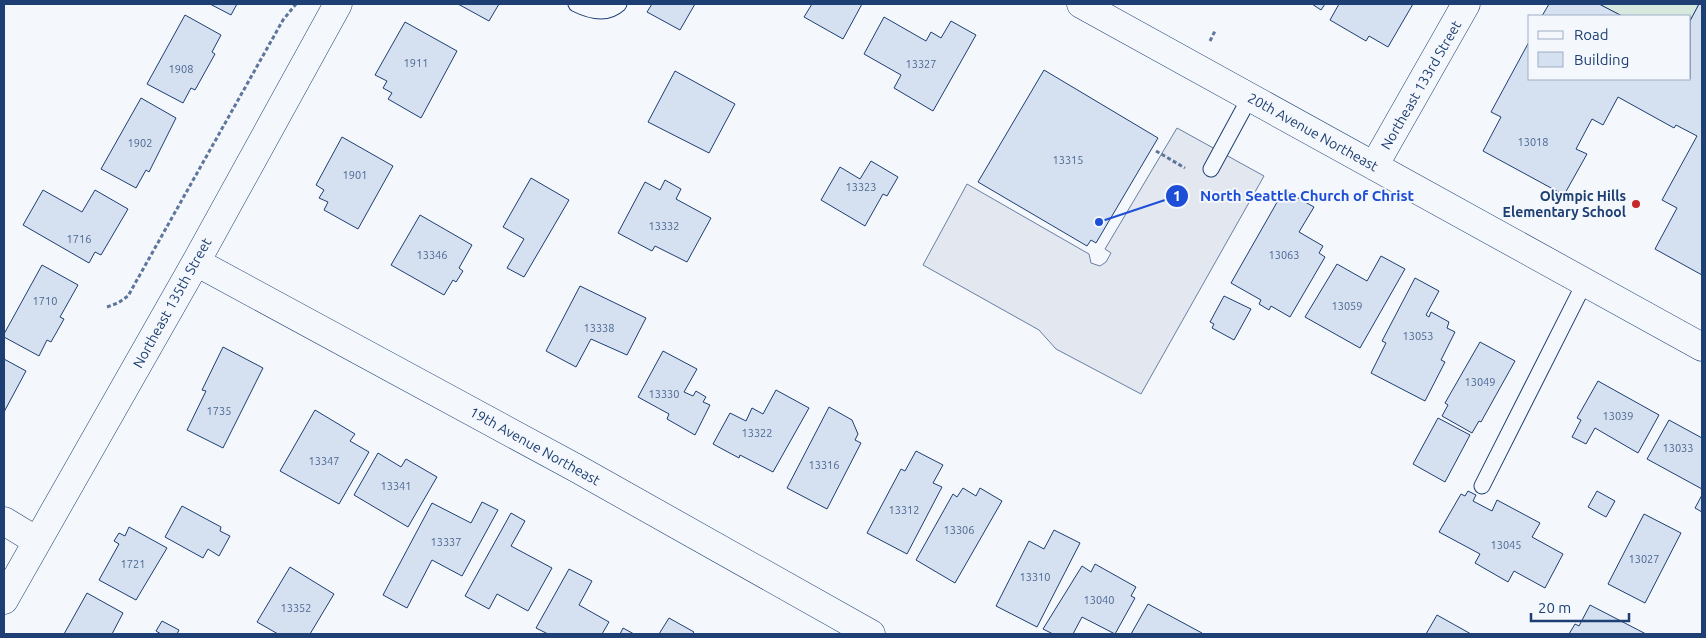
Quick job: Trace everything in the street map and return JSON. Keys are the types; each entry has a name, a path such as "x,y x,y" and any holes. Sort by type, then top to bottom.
{"street":[{"name":"Northeast 135th Street","path":"4,600 196,262 338,4"},
{"name":"20th Avenue Northeast","path":"1081,4 1702,347"},
{"name":"Northeast 133rd Street","path":"1374,166 1466,4"},
{"name":"19th Avenue Northeast","path":"196,262 576,468 871,634"},
{"path":"4,521 37,540"}],"lane":[{"path":"576,4 598,11 613,9 619,4"},
{"path":"1211,169 1250,97"},
{"path":"1482,486 1585,282"}],"path":[{"path":"107,307 118,303 128,296 284,20 296,4"},
{"path":"1156,151 1185,168"}],"shaded area":[{"path":"1599,4 1699,4 1691,19 1691,15 1620,15"},
{"path":"1177,128 1264,176 1141,394 1056,349 1039,330 923,265 967,184 1089,254 1091,263 1100,266 1106,262 1111,253 1105,249"}],"building":[{"path":"210,4 237,4 231,15"},
{"path":"458,4 499,4 489,21"},
{"path":"652,4 695,4 680,30 647,12"},
{"path":"812,4 862,4 843,39 804,17"},
{"path":"1312,4 1325,4 1321,10"},
{"path":"1339,4 1413,4 1388,47 1369,36 1366,41 1330,20"},
{"path":"1549,4 1599,4 1620,15 1543,15"},
{"path":"1699,4 1702,4 1702,275 1655,249 1677,208 1662,200 1697,136 1676,125 1674,128 1618,97 1603,125 1592,119 1576,149 1587,154 1564,195 1483,151 1501,117 1491,112 1528,44 1528,80 1691,80 1691,19"},
{"path":"185,15 221,35 212,52 215,54 195,90 191,88 183,103 147,84"},
{"path":"884,17 926,41 931,32 941,38 951,21 976,35 933,111 894,88 901,75 864,54"},
{"path":"405,22 457,51 421,118 388,99 392,93 383,88 387,81 375,75"},
{"path":"1044,70 1158,138 1096,243 1091,240 1087,246 978,182"},
{"path":"675,71 735,104 709,153 648,122"},
{"path":"141,98 176,118 149,172 146,170 136,188 101,169"},
{"path":"342,137 393,166 358,229 324,210 328,202 319,198 324,190 316,185"},
{"path":"871,161 898,177 887,196 883,194 865,226 821,200 840,167 860,179"},
{"path":"531,178 569,200 524,277 507,268 524,239 503,227"},
{"path":"665,180 681,189 676,199 711,218 687,262 655,246 652,251 618,233 645,182 660,190"},
{"path":"43,190 82,212 95,190 128,209 101,255 95,252 89,263 23,225"},
{"path":"1284,190 1314,207 1299,232 1323,246 1319,253 1325,257 1290,317 1271,306 1269,310 1259,304 1261,300 1231,283"},
{"path":"420,215 472,245 459,268 463,271 456,282 453,280 444,295 391,265"},
{"path":"1381,256 1405,269 1360,348 1305,317 1337,264 1367,281"},
{"path":"42,265 78,285 60,317 64,319 51,342 47,340 39,356 4,337 4,334"},
{"path":"1415,278 1439,291 1426,315 1429,317 1431,312 1449,322 1447,328 1455,332 1441,360 1445,362 1425,401 1371,373 1386,343 1382,341"},
{"path":"580,286 646,318 627,355 591,339 576,367 546,351"},
{"path":"1224,296 1251,309 1234,340 1212,328 1214,324 1210,322"},
{"path":"1480,342 1515,361 1481,422 1479,421 1472,433 1442,416 1448,405 1445,403"},
{"path":"223,347 263,368 223,448 187,430 206,391 202,390"},
{"path":"663,351 697,369 684,392 693,396 696,391 706,397 703,402 710,405 695,435 667,419 669,414 638,397"},
{"path":"4,359 26,371 4,412"},
{"path":"1598,381 1659,415 1638,453 1595,428 1586,444 1572,437 1581,420 1577,418"},
{"path":"776,390 809,408 773,472 740,455 739,458 713,444 730,413 746,421 752,408 763,414"},
{"path":"829,407 852,420 858,434 855,440 861,443 827,509 787,488"},
{"path":"315,410 355,434 350,441 369,452 339,504 280,471"},
{"path":"1438,418 1470,435 1445,482 1413,464"},
{"path":"1669,420 1702,438 1702,489 1647,459"},
{"path":"916,451 943,465 933,483 942,487 907,554 867,533 901,469 905,471"},
{"path":"378,453 401,467 406,459 437,477 408,527 354,495"},
{"path":"963,488 976,496 980,488 1002,501 955,583 916,560 953,494 957,497"},
{"path":"1468,491 1476,495 1473,501 1492,511 1497,500 1540,523 1532,537 1563,554 1545,588 1514,571 1508,582 1475,563 1480,554 1439,532 1461,494 1465,496"},
{"path":"1597,491 1615,501 1606,517 1588,507"},
{"path":"1702,495 1702,512 1695,508"},
{"path":"482,502 498,510 462,576 432,560 407,608 383,595 432,503 471,523"},
{"path":"182,506 221,527 220,531 230,536 219,556 208,549 203,558 165,537"},
{"path":"511,513 525,521 511,546 552,568 528,611 497,594 489,609 465,596"},
{"path":"1644,514 1681,533 1645,603 1608,584"},
{"path":"129,527 167,548 136,600 99,580 119,544 114,541 119,533 125,536"},
{"path":"1054,530 1080,543 1037,627 996,606 1029,541 1044,549"},
{"path":"1095,564 1136,587 1131,596 1135,598 1115,634 1082,617 1073,634 1053,634 1043,629 1082,566 1091,572"},
{"path":"290,567 334,594 310,634 278,634 257,622"},
{"path":"569,569 592,581 579,605 609,622 602,634 548,634 536,628"},
{"path":"87,593 123,613 112,634 64,634"},
{"path":"1148,604 1202,633 1202,634 1131,634"},
{"path":"1590,605 1646,634 1569,634 1575,624 1579,626"},
{"path":"1437,615 1471,634 1426,634"},
{"path":"669,618 694,632 692,634 659,634"},
{"path":"162,621 179,630 177,634 161,634 156,631"},
{"path":"623,628 634,634 620,634"}],"place":[{"name":"Olympic Hills Elementary School","path":"1636,204"},
{"name":"North Seattle Church of Christ","path":"1099,222"}]}
